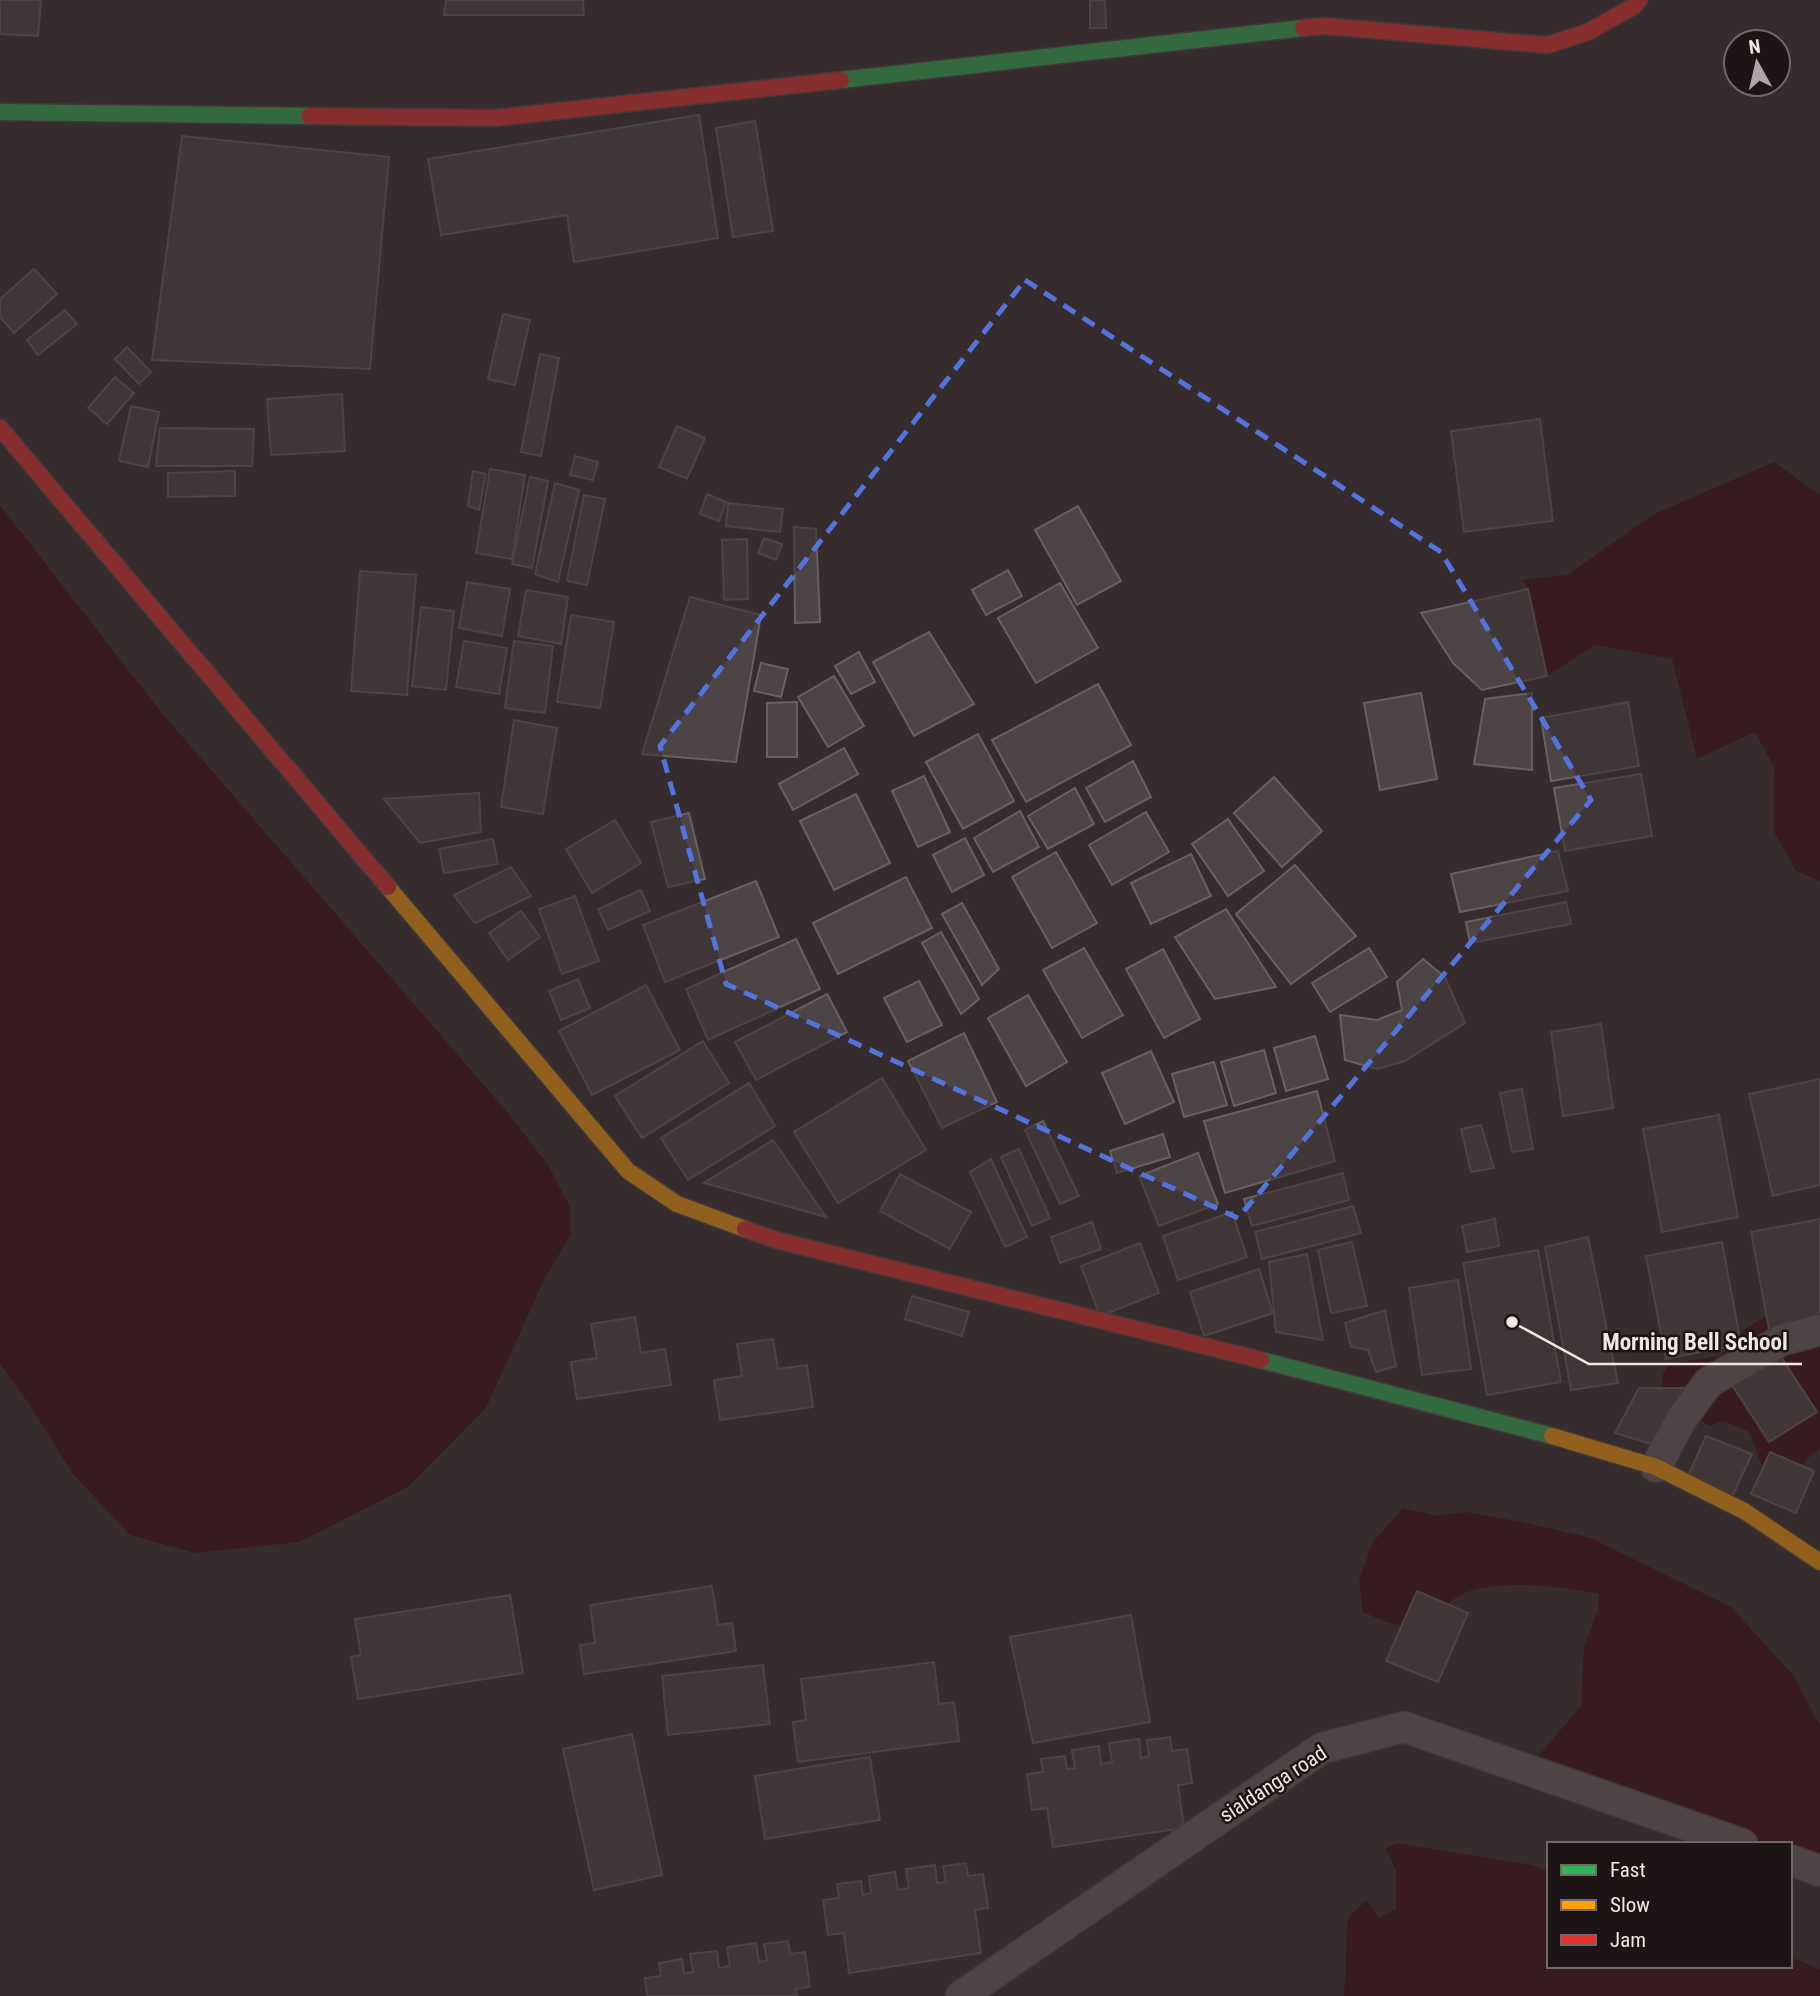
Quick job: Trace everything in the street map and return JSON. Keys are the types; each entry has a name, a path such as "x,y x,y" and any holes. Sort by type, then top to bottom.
{"street":[{"path":"0,112 495,118 1324,26 1547,46 1588,33 1634,6 1639,0"},
{"path":"0,428 628,1171 677,1204 776,1240 1352,1383 1556,1437 1656,1467 1744,1511 1820,1562"},
{"path":"1656,1467 1682,1418 1709,1382 1782,1340 1820,1331"},
{"name":"sialdanga road","path":"961,1996 1322,1748 1404,1727 1736,1842"},
{"path":"1792,1861 1820,1871"}],"highlighted area":[{"path":"1025,280 1441,552 1591,800 1238,1218 726,984 660,746"}],"shaded area":[{"path":"1774,462 1820,495 1820,881 1796,871 1773,830 1774,767 1755,732 1697,759 1672,659 1595,645 1547,676 1528,589 1522,580 1567,575 1654,514"},
{"path":"0,505 161,712 509,1114 548,1165 570,1207 571,1234 544,1280 486,1408 408,1487 299,1542 195,1553 130,1535 73,1474 0,1364"},
{"path":"1820,1294 1820,1448 1807,1459 1795,1477 1764,1484 1762,1467 1749,1431 1723,1421 1709,1426 1672,1401 1661,1388 1663,1374 1669,1364 1720,1356 1744,1330 1791,1300"},
{"path":"1403,1508 1438,1516 1465,1512 1522,1522 1591,1538 1731,1607 1794,1676 1820,1726 1820,1870 1792,1870 1792,1842 1705,1842 1534,1761 1581,1706 1584,1647 1598,1610 1599,1594 1534,1585 1486,1588 1464,1593 1414,1622 1398,1625 1389,1623 1363,1612 1359,1580 1373,1542"},
{"path":"1396,1843 1533,1865 1547,1871 1547,1968 1792,1968 1792,1958 1820,1969 1820,1996 1344,1996 1348,1917 1367,1900 1379,1918 1396,1909 1396,1870 1386,1849"}],"building":[{"path":"0,0 41,0 38,36 0,34"},
{"path":"446,0 583,0 584,15 444,15"},
{"path":"1090,0 1105,0 1106,28 1090,28"},
{"path":"699,115 718,238 574,262 567,215 441,235 428,159"},
{"path":"755,121 773,231 733,237 716,128"},
{"path":"182,136 389,157 370,369 152,360"},
{"path":"34,269 57,294 14,333 0,317 0,299"},
{"path":"65,310 77,324 38,355 27,340"},
{"path":"503,314 530,320 515,385 488,379"},
{"path":"127,347 151,372 139,384 115,359"},
{"path":"540,354 559,358 541,456 521,452"},
{"path":"115,377 134,393 107,424 88,408"},
{"path":"342,394 345,451 271,455 267,399"},
{"path":"131,406 159,412 148,467 119,461"},
{"path":"1540,419 1553,521 1464,532 1451,431"},
{"path":"677,426 705,438 687,479 659,467"},
{"path":"160,428 254,429 252,466 156,466"},
{"path":"575,456 598,462 593,480 570,475"},
{"path":"490,469 525,475 512,559 476,553"},
{"path":"235,471 235,496 168,497 168,473"},
{"path":"473,471 486,474 479,510 468,506"},
{"path":"530,477 548,481 532,568 512,564"},
{"path":"555,483 579,490 558,582 535,574"},
{"path":"707,494 726,502 719,521 700,514"},
{"path":"584,495 605,499 587,585 567,581"},
{"path":"728,503 783,509 780,532 726,526"},
{"path":"1078,506 1121,581 1077,605 1035,530"},
{"path":"794,527 816,529 820,622 795,623"},
{"path":"764,538 782,544 776,560 758,553"},
{"path":"747,539 748,599 724,600 722,540"},
{"path":"1008,570 1022,596 986,615 972,590"},
{"path":"360,571 416,575 407,695 351,691"},
{"path":"467,582 510,589 502,636 459,628"},
{"path":"1060,583 1098,648 1036,683 998,618"},
{"path":"1528,589 1547,676 1482,690 1453,663 1421,613"},
{"path":"526,590 568,597 561,644 518,636"},
{"path":"690,597 761,615 736,762 642,754"},
{"path":"421,607 454,611 446,690 412,686"},
{"path":"571,615 614,622 600,708 557,702"},
{"path":"929,632 974,704 914,736 873,662"},
{"path":"464,641 507,648 499,694 456,687"},
{"path":"514,641 553,646 545,713 505,708"},
{"path":"859,652 875,682 851,694 835,666"},
{"path":"761,663 788,669 781,697 754,691"},
{"path":"834,676 864,726 828,747 798,697"},
{"path":"1098,684 1131,745 1026,802 992,740"},
{"path":"1421,693 1437,779 1380,790 1364,703"},
{"path":"1532,693 1532,770 1474,764 1485,699"},
{"path":"797,702 797,757 767,757 767,703"},
{"path":"1628,702 1639,766 1551,781 1541,718"},
{"path":"514,720 557,728 543,814 501,807"},
{"path":"978,734 1014,801 963,829 926,762"},
{"path":"844,748 858,774 793,810 779,784"},
{"path":"1133,761 1151,797 1105,822 1086,788"},
{"path":"1641,774 1652,836 1565,851 1554,788"},
{"path":"924,776 950,832 918,847 892,791"},
{"path":"1274,777 1322,831 1282,867 1234,813"},
{"path":"1075,788 1094,824 1048,849 1028,816"},
{"path":"479,793 481,832 420,843 384,799"},
{"path":"856,794 890,863 834,890 800,821"},
{"path":"1020,811 1039,847 993,872 974,838"},
{"path":"1146,812 1169,852 1112,885 1089,845"},
{"path":"689,813 705,879 668,887 651,822"},
{"path":"1228,819 1264,871 1228,896 1192,844"},
{"path":"615,820 641,863 592,893 566,849"},
{"path":"965,838 984,875 952,892 933,855"},
{"path":"493,839 498,864 444,873 439,849"},
{"path":"1558,851 1568,891 1460,912 1451,874"},
{"path":"1056,852 1097,923 1052,948 1012,877"},
{"path":"1191,854 1211,896 1151,924 1131,883"},
{"path":"1295,865 1356,936 1291,984 1236,914"},
{"path":"511,867 531,896 475,923 454,895"},
{"path":"906,877 932,928 838,974 813,923"},
{"path":"756,881 779,937 665,982 643,925"},
{"path":"641,890 650,911 608,930 598,909"},
{"path":"575,896 599,961 562,974 539,909"},
{"path":"1566,902 1571,924 1470,943 1466,922"},
{"path":"962,903 999,969 982,985 942,914"},
{"path":"1226,909 1276,987 1215,999 1175,937"},
{"path":"521,911 540,937 508,960 489,933"},
{"path":"941,932 979,999 961,1014 922,943"},
{"path":"796,939 820,989 708,1040 686,989"},
{"path":"1084,948 1123,1015 1082,1038 1043,970"},
{"path":"1369,948 1387,977 1330,1012 1312,983"},
{"path":"1163,949 1200,1019 1164,1038 1126,969"},
{"path":"1423,959 1445,977 1465,1023 1405,1061 1377,1069 1345,1060 1340,1015 1377,1020 1402,1010 1397,982"},
{"path":"578,979 590,1008 561,1020 549,991"},
{"path":"919,981 942,1025 907,1042 884,998"},
{"path":"646,985 680,1050 592,1095 559,1031"},
{"path":"827,994 847,1032 756,1080 735,1042"},
{"path":"1028,995 1067,1062 1026,1086 988,1018"},
{"path":"1601,1024 1613,1108 1563,1116 1551,1032"},
{"path":"964,1033 997,1102 942,1128 908,1061"},
{"path":"1315,1036 1328,1079 1286,1091 1274,1048"},
{"path":"703,1041 729,1083 642,1138 615,1096"},
{"path":"1264,1050 1276,1093 1234,1106 1221,1062"},
{"path":"1151,1051 1174,1102 1125,1124 1102,1073"},
{"path":"1214,1062 1227,1105 1184,1117 1172,1074"},
{"path":"882,1078 926,1150 838,1203 794,1132"},
{"path":"1820,1079 1820,1185 1773,1196 1749,1094"},
{"path":"749,1083 775,1126 688,1180 661,1138"},
{"path":"1522,1089 1533,1149 1512,1152 1500,1093"},
{"path":"1317,1091 1335,1161 1225,1193 1204,1121"},
{"path":"1719,1115 1738,1217 1662,1232 1643,1129"},
{"path":"1043,1121 1079,1196 1060,1204 1025,1130"},
{"path":"1481,1125 1494,1168 1471,1172 1461,1129"},
{"path":"1163,1134 1170,1157 1117,1173 1110,1151"},
{"path":"773,1140 826,1217 704,1183"},
{"path":"1019,1149 1050,1218 1032,1226 1001,1157"},
{"path":"1198,1153 1218,1204 1159,1226 1139,1176"},
{"path":"991,1159 1027,1237 1005,1247 970,1172"},
{"path":"1343,1173 1349,1200 1252,1226 1244,1199"},
{"path":"900,1174 971,1212 950,1249 880,1211"},
{"path":"1353,1206 1361,1233 1262,1259 1255,1232"},
{"path":"1232,1212 1247,1257 1178,1280 1163,1236"},
{"path":"1495,1219 1499,1246 1467,1252 1462,1226"},
{"path":"1820,1219 1820,1325 1770,1335 1751,1232"},
{"path":"1092,1222 1101,1249 1060,1263 1051,1237"},
{"path":"1588,1237 1618,1383 1571,1390 1545,1247"},
{"path":"1352,1242 1367,1306 1331,1313 1318,1250"},
{"path":"1722,1242 1741,1344 1666,1359 1646,1256"},
{"path":"1140,1243 1159,1293 1100,1316 1081,1266"},
{"path":"1538,1250 1561,1382 1487,1395 1463,1263"},
{"path":"1307,1254 1323,1340 1276,1332 1269,1262"},
{"path":"1259,1269 1273,1313 1204,1336 1190,1292"},
{"path":"1458,1280 1471,1369 1422,1375 1409,1288"},
{"path":"912,1296 969,1312 962,1336 905,1319"},
{"path":"1385,1310 1396,1366 1376,1372 1368,1350 1351,1347 1345,1323"},
{"path":"635,1317 641,1353 665,1349 671,1385 577,1399 571,1362 597,1358 591,1324"},
{"path":"773,1339 778,1369 807,1365 813,1407 720,1420 714,1380 742,1376 737,1344"},
{"path":"1778,1352 1817,1412 1769,1442 1730,1382"},
{"path":"1639,1388 1691,1388 1664,1448 1615,1433"},
{"path":"1706,1436 1752,1454 1732,1497 1687,1478"},
{"path":"1770,1452 1814,1471 1796,1513 1751,1494"},
{"path":"712,1586 718,1625 732,1623 736,1651 584,1674 580,1645 595,1643 590,1605"},
{"path":"1417,1591 1468,1613 1438,1682 1386,1661"},
{"path":"510,1595 523,1673 358,1699 351,1657 361,1655 355,1619"},
{"path":"1131,1615 1150,1722 1033,1743 1010,1637"},
{"path":"934,1662 939,1704 954,1702 959,1741 798,1762 793,1722 806,1720 801,1679"},
{"path":"763,1665 770,1724 668,1735 662,1676"},
{"path":"632,1734 662,1875 594,1890 563,1749"},
{"path":"1170,1737 1172,1751 1187,1749 1192,1783 1178,1785 1184,1828 1053,1847 1047,1808 1032,1810 1027,1774 1043,1772 1041,1759 1065,1756 1067,1769 1075,1768 1072,1750 1099,1746 1101,1764 1112,1762 1109,1743 1139,1739 1141,1758 1149,1756 1147,1740"},
{"path":"870,1757 880,1820 765,1839 755,1776"},
{"path":"966,1863 968,1876 983,1874 988,1908 975,1910 981,1953 849,1973 844,1933 828,1935 823,1900 839,1898 837,1884 861,1881 863,1895 871,1893 869,1876 895,1872 898,1890 909,1888 906,1869 935,1865 937,1883 946,1882 943,1866"},
{"path":"788,1941 790,1954 805,1952 810,1987 796,1989 797,1996 647,1996 645,1978 661,1976 659,1963 682,1959 684,1973 693,1972 690,1954 717,1951 719,1968 730,1966 727,1947 756,1943 759,1962 767,1960 764,1944"}],"traffic: fast":[{"path":"841,80 1303,28"},
{"path":"0,112 309,116"},
{"path":"1261,1360 1552,1436"}],"traffic: slow":[{"path":"388,887 628,1171 677,1204 745,1229"},
{"path":"1552,1436 1656,1467 1744,1511 1820,1562"}],"traffic: jam":[{"path":"1303,28 1324,26 1547,45 1588,32 1634,6 1639,0"},
{"path":"309,116 495,118 841,80"},
{"path":"0,428 388,887"},
{"path":"745,1229 776,1240 1261,1360"}],"place":[{"name":"Morning Bell School","path":"1512,1322"}]}
